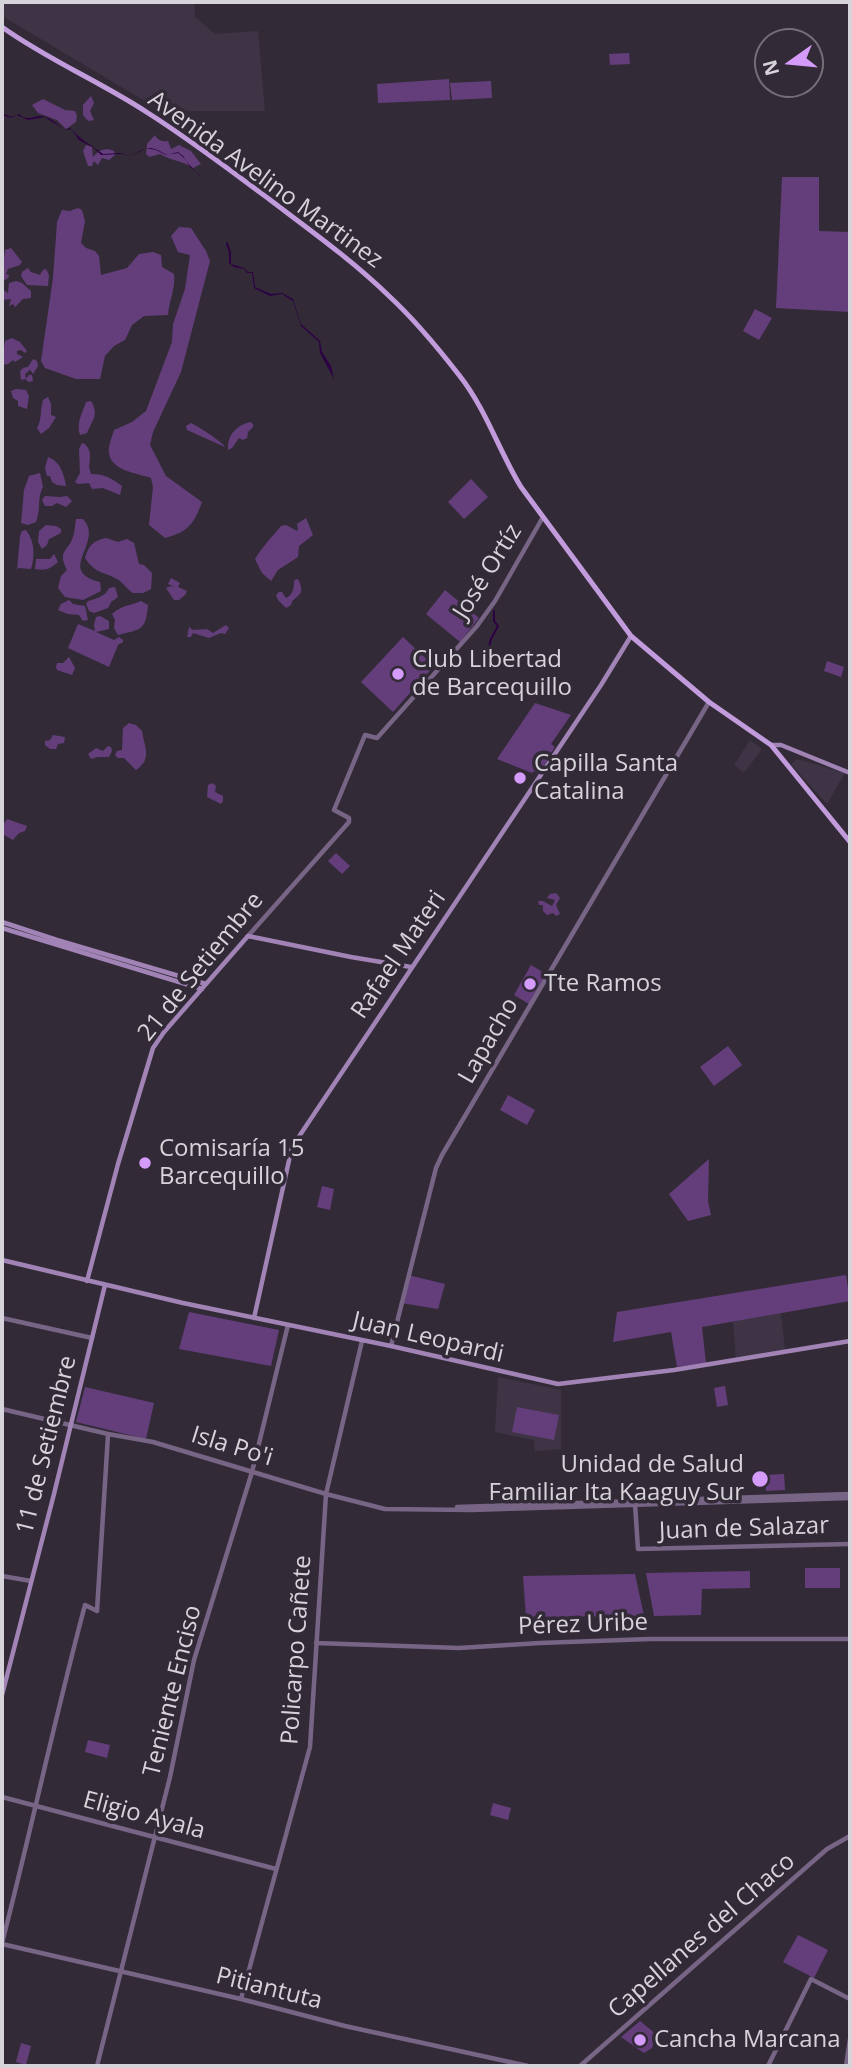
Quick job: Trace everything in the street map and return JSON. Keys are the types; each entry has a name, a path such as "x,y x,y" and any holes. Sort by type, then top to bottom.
{"main road":[{"name":"Avenida Avelino Martinez","path":"3,31 146,112 198,147 320,237 389,295 467,386 509,467 631,636 709,702 771,745 850,842"},
{"name":"Rafael Materi","path":"254,1318 292,1147 631,636"},
{"path":"771,745 781,745 850,773"},
{"path":"2,922 144,969"},
{"path":"2,928 204,987"},
{"path":"248,936 412,967"},
{"name":"21 de Setiembre","path":"87,1281 153,1048 248,936"},
{"name":"Juan Leopardi","path":"2,1260 564,1385 850,1341"},
{"name":"11 de Setiembre","path":"2,1695 105,1285"}],"street":[{"name":"José Ortíz","path":"349,820 334,810 365,735 377,738 477,626 495,601 543,517"},
{"name":"Lapacho","path":"391,1346 442,1155 709,702"},
{"name":"21 de Setiembre","path":"248,936 349,820"},
{"path":"2,1318 92,1338"},
{"name":"Teniente Enciso","path":"97,2066 155,1837 194,1660 252,1472 288,1325"},
{"name":"Policarpo Cañete","path":"241,1999 310,1747 326,1494 362,1340"},
{"name":"Isla Po'i","path":"2,1409 153,1442 385,1509 850,1496"},
{"path":"2,1944 65,1677 85,1605 97,1611 108,1434"},
{"name":"Juan de Salazar","path":"635,1503 638,1549 850,1544"},
{"path":"2,1576 31,1581"},
{"name":"Pérez Uribe","path":"316,1643 459,1648 650,1639 850,1639"},
{"path":"2,1670 8,1672"},
{"name":"Eligio Ayala","path":"2,1797 276,1869"},
{"name":"Capellanes del Chaco","path":"580,2066 827,1849 850,1836"},
{"name":"Pitiantuta","path":"2,1944 309,2015 324,2021 528,2066"},
{"path":"768,2066 811,1979 850,1999"},
{"path":"846,2066 850,2039"}],"shaded area":[{"path":"2,2 194,2 195,17 215,34 258,31 265,111 162,111 2,16"},
{"path":"629,53 630,64 610,65 609,54"},
{"path":"449,79 450,100 378,103 377,84"},
{"path":"491,81 492,98 452,100 450,83"},
{"path":"91,96 94,103 90,111 94,120 88,121 83,115 83,105"},
{"path":"43,99 65,110 75,111 76,122 66,129 57,120 38,113 32,105"},
{"path":"2,113 11,117 19,114 27,118 43,116 46,117 59,125 64,130 45,117 28,120 17,115 11,118"},
{"path":"71,129 103,154 120,153 132,156 101,155 79,140"},
{"path":"155,135 160,140 168,141 171,149 179,145 191,151 201,164 193,168 160,154 149,157 146,154 147,144"},
{"path":"86,145 92,147 93,157 105,149 114,151 115,155 109,160 102,158 98,165 94,161 92,166 88,166 83,151"},
{"path":"782,177 819,177 819,231 850,232 850,312 776,308"},
{"path":"62,210 82,210 85,221 81,243 99,256 101,275 127,268 139,254 153,252 161,255 162,267 174,274 168,315 144,316 132,325 125,340 114,346 105,356 100,379 76,379 45,368 41,361 53,278 57,222"},
{"path":"179,227 191,228 210,261 181,372 153,432 150,445 166,476 202,502 189,526 165,538 149,525 153,487 151,478 119,468 111,459 109,450 114,430 132,422 146,411 172,342 173,324 185,289 190,255 178,252 171,236"},
{"path":"227,241 231,264 253,272 255,287 271,294 282,293 293,299 301,324 320,341 334,379 320,353 319,342 301,326 293,301 282,294 270,296 254,288 252,273 247,273 229,263"},
{"path":"11,248 22,262 8,269 8,278 2,282 2,259 5,250"},
{"path":"28,268 40,275 46,269 49,275 48,286 27,285 21,276"},
{"path":"16,281 31,291 31,298 23,299 15,307 13,304 9,306 11,299 2,300 2,289 8,293 9,283"},
{"path":"755,309 772,318 759,340 743,331"},
{"path":"12,338 20,342 27,351 17,351 17,354 23,357 2,365 5,341"},
{"path":"33,359 38,366 33,374 29,368 25,374 26,379 32,375 33,381 21,380 20,371 28,367"},
{"path":"26,390 29,396 27,409 18,406 18,401 13,398 11,391"},
{"path":"48,397 51,415 56,417 41,434 37,428 43,400"},
{"path":"91,401 95,410 94,417 87,433 80,435 80,419 86,402"},
{"path":"250,422 253,427 247,438 239,438 228,450 233,432"},
{"path":"191,423 225,447 187,430 186,426"},
{"path":"82,443 90,452 91,474 108,477 122,486 120,495 103,488 92,489 89,483 75,482 80,473 79,449"},
{"path":"48,457 63,473 66,486 57,485 47,476 45,468"},
{"path":"40,473 43,487 36,522 28,525 21,523 24,490 29,476"},
{"path":"471,479 488,497 464,519 448,502"},
{"path":"45,496 67,496 72,501 66,507 57,503 45,506 42,500"},
{"path":"306,518 313,535 299,546 298,557 278,570 271,581 262,573 255,559 281,526 286,525 297,531 297,524"},
{"path":"76,519 83,519 89,537 81,571 87,577 100,582 101,591 83,600 65,597 58,588 61,576 67,570 63,555 73,537"},
{"path":"46,525 56,526 61,529 61,533 49,539 42,549 38,542 39,531"},
{"path":"26,530 33,544 31,569 18,568 17,571 20,536 22,531"},
{"path":"106,538 118,542 127,539 134,543 139,564 152,573 151,589 143,593 133,593 120,581 89,564 85,558 90,547"},
{"path":"54,554 58,562 45,570 35,569 36,559 50,559"},
{"path":"171,578 180,583 178,587 187,591 179,600 174,600 166,588 176,587 168,584"},
{"path":"296,579 299,580 301,592 286,608 276,595 282,592 288,597 293,591"},
{"path":"115,587 118,597 108,608 94,613 89,611 86,604 88,601"},
{"path":"445,590 479,618 460,642 426,614"},
{"path":"69,600 73,604 85,606 88,620 83,621 79,615 58,610 61,604"},
{"path":"141,601 148,605 144,624 137,630 118,635 112,614 122,607"},
{"path":"100,616 109,621 109,629 96,632 114,640 119,637 123,640 118,645 109,667 68,648 78,624 95,631 96,617"},
{"path":"226,625 229,628 225,634 209,638 193,633 191,637 187,637 189,627 193,630 207,629 213,633"},
{"name":"Club Libertad de Barcequillo","path":"403,637 434,666 393,712 361,682"},
{"path":"69,657 75,668 72,675 57,670 56,667 57,663 63,663"},
{"path":"827,661 844,667 841,677 824,671"},
{"path":"535,703 571,715 551,744 555,747 539,774 497,759"},
{"path":"129,723 142,731 145,747 146,757 136,770 124,758 115,755 122,750 123,728"},
{"path":"53,735 65,737 64,743 58,744 56,749 50,749 45,745 45,741 50,740"},
{"path":"750,740 762,749 744,773 734,765"},
{"path":"108,746 112,751 109,757 91,759 88,754 96,748 103,751"},
{"path":"797,759 845,773 827,804 791,764"},
{"path":"212,783 216,786 215,792 223,796 221,804 207,797 208,785"},
{"path":"7,819 27,826 25,831 13,840 4,835 3,825"},
{"path":"336,853 350,866 342,874 328,861"},
{"path":"556,893 560,898 556,905 560,914 547,915 538,901 552,906 555,900 547,898"},
{"name":"Tte Ramos","path":"531,965 546,974 529,1004 514,995"},
{"path":"728,1046 742,1065 714,1086 700,1067"},
{"path":"508,1095 535,1110 527,1125 500,1110"},
{"path":"709,1159 708,1201 711,1215 688,1221 669,1194"},
{"path":"322,1186 334,1189 330,1210 317,1207"},
{"path":"408,1275 445,1284 438,1309 401,1303"},
{"path":"846,1275 850,1301 702,1327 706,1363 677,1367 671,1332 613,1342 617,1312"},
{"path":"189,1312 279,1330 271,1366 179,1349"},
{"path":"781,1313 785,1350 736,1359 733,1321"},
{"path":"498,1377 561,1390 561,1449 535,1451 534,1440 495,1432"},
{"path":"725,1386 728,1405 717,1407 714,1388"},
{"path":"85,1387 154,1403 146,1439 76,1422"},
{"path":"517,1407 559,1415 554,1440 512,1432"},
{"path":"784,1474 785,1490 766,1491 765,1475"},
{"path":"805,1568 840,1568 840,1588 805,1588"},
{"path":"750,1571 750,1588 702,1589 701,1615 654,1616 646,1573"},
{"path":"635,1574 644,1616 526,1617 523,1576"},
{"path":"88,1740 110,1745 107,1758 85,1752"},
{"path":"493,1803 511,1808 508,1820 490,1815"},
{"path":"798,1935 828,1950 814,1978 783,1962"},
{"name":"Cancha Marcana","path":"640,2021 657,2035 652,2048 644,2053 621,2037"},
{"path":"21,2043 31,2046 26,2065 16,2062"}],"waterway":[{"path":"488,651 498,626 494,621 494,611"}],"place":[{"name":"Club Libertad de Barcequillo","path":"398,674"},
{"name":"Capilla Santa Catalina","path":"520,778"},
{"name":"Tte Ramos","path":"530,984"},
{"name":"Comisaría 15 Barcequillo","path":"145,1163"},
{"name":"Unidad de Salud Familiar Ita Kaaguy Sur","path":"760,1479"},
{"name":"Cancha Marcana","path":"640,2040"}]}
